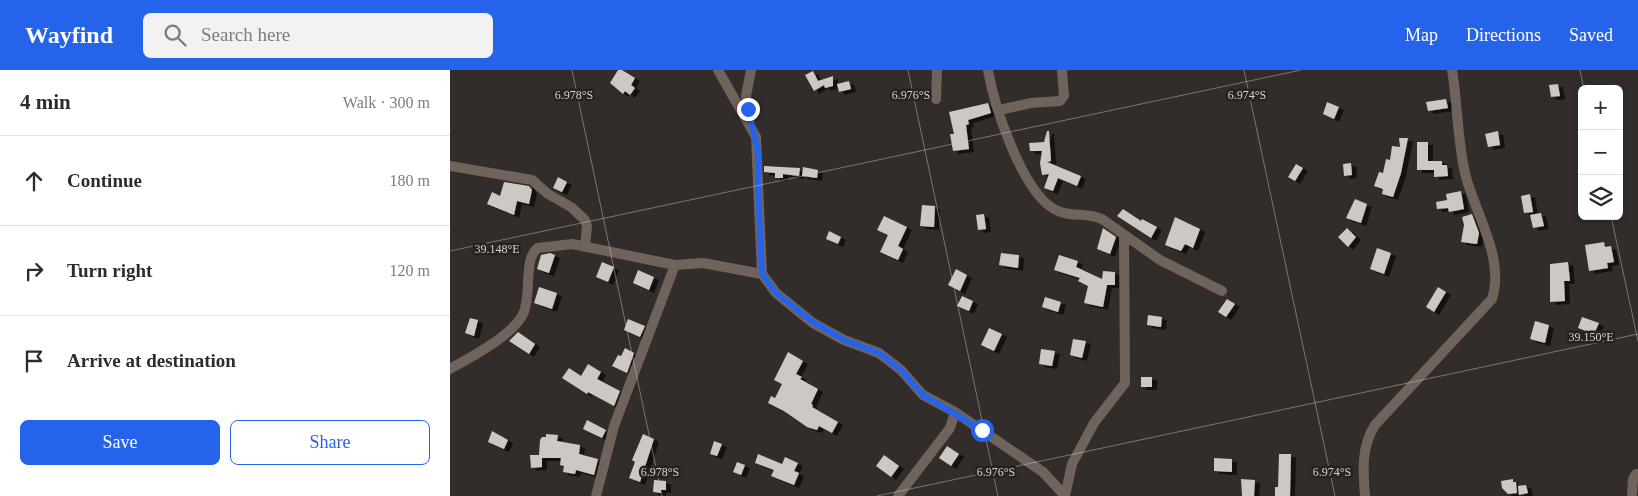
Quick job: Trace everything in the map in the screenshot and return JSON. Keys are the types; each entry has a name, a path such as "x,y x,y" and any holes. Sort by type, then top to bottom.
{"street":[{"path":"718,70 752,127"},
{"path":"751,70 746,96 758,151 762,274 776,293 813,322 844,340 879,353 901,370 923,395 955,412 1043,472 1065,496"},
{"path":"936,99 937,70"},
{"path":"988,70 999,110 1017,158 1036,195 1062,213 1092,214 1102,219 1160,260 1222,291"},
{"path":"999,110 1031,102 1060,102 1064,96 1062,70"},
{"path":"1365,496 1364,452 1368,437 1375,425 1492,299 1495,289 1495,274 1487,236 1466,177 1460,144 1452,70"},
{"path":"450,166 532,180 548,194 571,207 585,220 587,226 585,246"},
{"path":"1065,496 1072,464 1094,423 1125,383 1124,235"},
{"path":"450,369 482,351 511,328 523,314 528,296 533,251 538,248 562,244 585,246 675,265 703,263 762,274"},
{"path":"596,496 614,426 675,265"},
{"path":"898,496 950,428 955,412"},
{"path":"1632,496 1633,480 1636,474"}],"building":[{"path":"618,70 622,70 635,78 631,85 635,88 630,95 625,91 623,94 610,83"},
{"path":"813,71 818,81 833,76 833,86 825,88 824,85 814,91 805,75"},
{"path":"849,81 851,89 839,92 837,84"},
{"path":"1558,84 1560,96 1551,97 1549,85"},
{"path":"1446,99 1448,108 1428,111 1426,102"},
{"path":"1327,102 1339,107 1334,119 1323,114"},
{"path":"988,103 991,113 968,120 969,124 966,125 969,149 953,151 950,134 954,134 949,112"},
{"path":"1047,131 1049,131 1051,161 1047,162 1081,176 1077,186 1058,178 1053,191 1044,188 1049,174 1042,175 1040,163 1042,151 1030,151 1029,143 1044,142"},
{"path":"1498,131 1500,145 1488,147 1485,134"},
{"path":"1399,138 1408,138 1401,173 1393,197 1382,194 1383,189 1374,186 1379,172 1383,173 1386,159 1390,160 1392,146 1400,147"},
{"path":"1417,142 1428,142 1428,161 1442,161 1442,165 1447,165 1448,176 1434,177 1434,170 1417,170"},
{"path":"1351,163 1352,175 1344,176 1343,164"},
{"path":"1296,164 1303,168 1295,181 1288,177"},
{"path":"764,166 800,168 799,176 783,174 783,178 775,178 775,173 764,172"},
{"path":"803,167 818,170 817,178 802,176"},
{"path":"558,177 567,182 562,192 553,188"},
{"path":"504,182 529,186 532,190 529,204 517,201 514,215 487,204 492,192 500,196"},
{"path":"1461,191 1464,209 1449,212 1448,208 1437,209 1436,202 1447,200 1446,194"},
{"path":"1530,194 1533,212 1524,213 1521,196"},
{"path":"1355,199 1367,204 1361,223 1346,218"},
{"path":"922,205 935,206 934,227 920,226"},
{"path":"1123,209 1141,221 1142,219 1157,227 1151,238 1117,216"},
{"path":"1541,213 1544,226 1533,228 1530,215"},
{"path":"984,214 986,229 978,230 976,215"},
{"path":"1472,214 1479,233 1477,244 1461,242 1464,225 1462,217"},
{"path":"884,216 907,227 898,246 903,249 898,260 880,252 888,235 877,230"},
{"path":"1175,217 1200,229 1193,248 1185,244 1181,251 1165,245"},
{"path":"1103,228 1116,237 1110,254 1097,249"},
{"path":"1347,228 1356,237 1348,247 1338,237"},
{"path":"829,231 841,237 838,244 826,239"},
{"path":"1604,242 1605,247 1611,246 1614,262 1607,263 1608,268 1589,271 1585,245"},
{"path":"1377,248 1391,253 1384,274 1370,269"},
{"path":"550,253 555,255 549,273 537,269 541,255"},
{"path":"1001,253 1019,255 1018,268 999,265"},
{"path":"1059,255 1078,261 1076,267 1102,279 1103,271 1115,272 1115,285 1107,285 1103,307 1084,303 1088,286 1078,281 1080,278 1054,270"},
{"path":"602,262 614,267 608,282 596,277"},
{"path":"1568,262 1570,281 1564,281 1565,301 1550,302 1550,264"},
{"path":"956,269 967,275 960,291 948,285"},
{"path":"638,270 654,277 649,290 633,283"},
{"path":"539,287 557,293 552,309 534,303"},
{"path":"1438,287 1446,292 1434,312 1426,307"},
{"path":"962,296 973,301 969,311 957,306"},
{"path":"1045,297 1061,302 1058,312 1042,307"},
{"path":"1227,299 1235,304 1226,317 1218,312"},
{"path":"1148,315 1162,317 1161,327 1147,325"},
{"path":"1582,317 1599,323 1594,334 1578,328"},
{"path":"470,318 478,320 474,336 465,333"},
{"path":"628,319 645,326 640,337 624,330"},
{"path":"1535,321 1549,325 1545,343 1530,339"},
{"path":"989,328 1002,334 994,351 981,345"},
{"path":"518,332 535,344 529,354 509,341"},
{"path":"1073,339 1086,341 1082,358 1070,355"},
{"path":"625,348 634,353 627,373 612,366 618,355 621,356"},
{"path":"1041,349 1055,351 1052,366 1039,364"},
{"path":"788,352 803,361 796,374 802,377 800,379 818,389 811,404 813,405 812,407 838,422 832,433 819,426 817,430 807,427 784,411 768,403 771,396 775,398 782,384 774,380"},
{"path":"588,364 601,372 597,379 620,391 614,406 588,392 587,394 562,378 569,368 581,376"},
{"path":"1141,377 1152,377 1152,387 1141,387"},
{"path":"587,420 606,430 602,438 583,429"},
{"path":"492,431 508,440 504,449 488,442"},
{"path":"546,434 558,435 557,441 580,445 579,454 598,459 594,475 576,470 575,474 563,472 564,466 560,465 561,458 542,458 542,467 531,468 530,455 539,455 540,440 542,437 546,437"},
{"path":"643,434 654,439 640,482 629,478 635,462 632,460"},
{"path":"714,441 722,444 717,456 710,454"},
{"path":"947,446 959,454 951,466 939,458"},
{"path":"758,454 782,464 785,457 798,463 794,471 799,473 794,485 771,476 774,470 755,463"},
{"path":"1279,454 1291,454 1290,496 1275,496 1275,487 1278,487"},
{"path":"884,455 899,466 891,477 876,466"},
{"path":"1214,458 1232,459 1232,472 1214,471"},
{"path":"737,462 745,465 741,475 733,472"},
{"path":"1241,479 1255,480 1254,496 1242,496"},
{"path":"1513,479 1513,482 1516,482 1517,493 1508,494 1502,488 1501,481"},
{"path":"654,480 666,481 666,490 661,490 661,493 653,492"},
{"path":"1526,485 1528,493 1519,495 1518,486"}],"route":[{"path":"748,109 758,151 762,274 767,284 813,322 844,340 879,353 901,370 923,395 955,412 982,430"}]}
